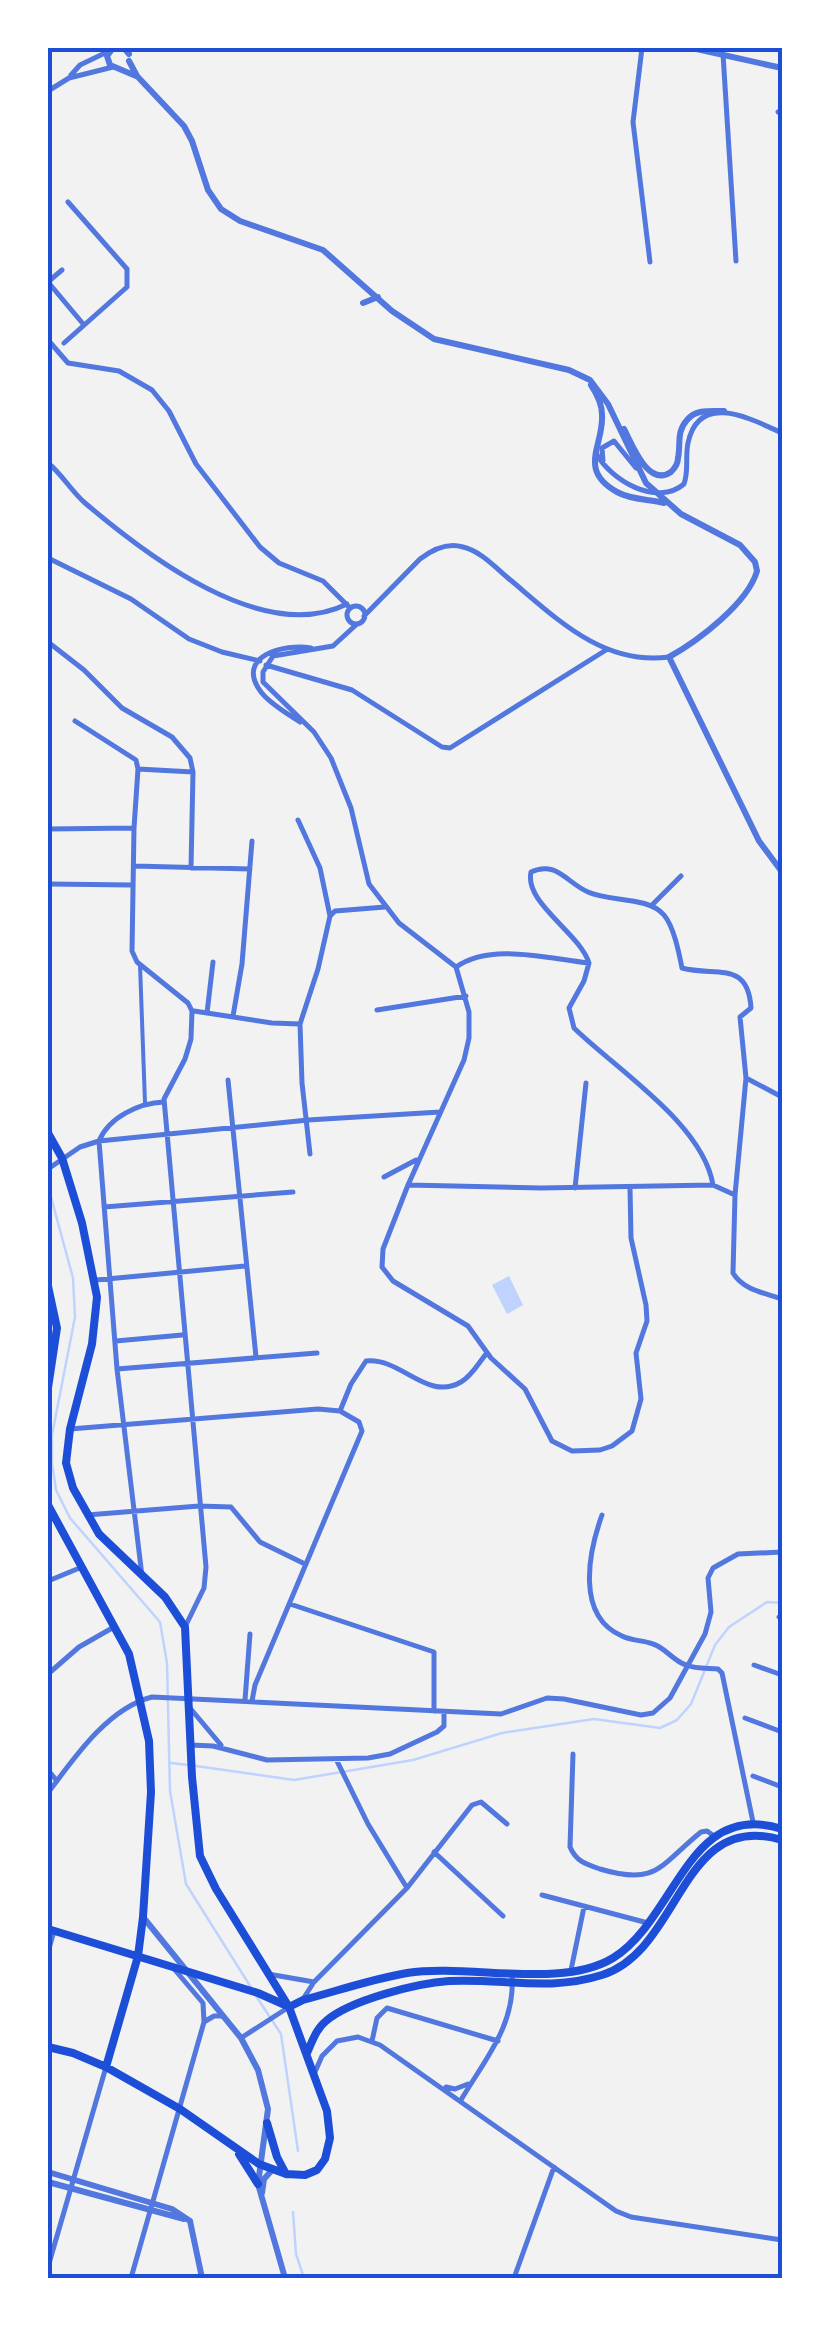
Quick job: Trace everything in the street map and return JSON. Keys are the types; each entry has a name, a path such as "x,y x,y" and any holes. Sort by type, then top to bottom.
{"main road":[{"path":"48,1133 62,1158 96,1280 97,1314 66,1463 87,1515 109,1546 165,1596 185,1627 196,1830 204,1868 289,2007 327,2111 328,2150 317,2170 306,2175 273,2170 180,2109 106,2067 48,2047"},
{"path":"48,1286 57,1328 48,1388"},
{"path":"48,1505 129,1654 151,1766 144,1917 138,1956 106,2067"},
{"path":"307,2054 326,2021 370,2001 448,1981 513,1984 586,1979 613,1971 635,1954 674,1895 690,1862 714,1836 753,1822 782,1829"},
{"path":"50,1930 289,2007 407,1973 571,1970 610,1959 648,1924 702,1861 728,1840 750,1833 782,1840"},
{"path":"267,2123 286,2174"},
{"path":"230,2143 258,2184"}],"street":[{"path":"642,48 633,122 650,262"},
{"path":"692,48 782,68"},
{"path":"111,50 108,62 137,76"},
{"path":"69,78 80,65 111,50"},
{"path":"48,90 69,78 117,68 128,53"},
{"path":"128,53 137,76 184,126 208,190 221,209 240,221 323,250 410,324 444,343 584,376 601,392 646,469 657,475 669,473 678,462 679,436 687,419 700,412 744,415 782,433"},
{"path":"723,54 736,261"},
{"path":"64,342 127,287 129,279 127,270 68,202"},
{"path":"62,270 48,282 84,325"},
{"path":"364,303 378,298"},
{"path":"48,340 68,363 119,370 152,390 169,411 196,464 260,547 278,563 323,581 349,606"},
{"path":"584,376 601,405 594,449 596,467 609,486 623,495 669,504"},
{"path":"608,404 641,475"},
{"path":"594,449 616,479 630,486 668,492 684,484 692,430 705,418 724,411"},
{"path":"598,436 611,429 624,438"},
{"path":"604,466 602,448 609,442 619,443 641,475 669,504 740,545 758,571 754,584 736,605 669,657 636,659 606,650 556,618 484,558 463,546 452,545 430,551 333,646 278,648 256,674 263,694 307,726 339,774 351,808 365,874 385,907 416,938 456,967 466,996 469,1038 464,1060 408,1184 384,1249 382,1267 393,1281 468,1326 488,1353 519,1381 546,1434 572,1451 600,1450 623,1439 636,1424 641,1399 636,1354 647,1322 631,1238 630,1188"},
{"path":"48,463 81,500 192,584 271,611 310,614 374,604"},
{"path":"48,558 131,599 189,639 352,690 450,748 606,650"},
{"path":"349,606 347,615 354,622"},
{"path":"360,607 364,616"},
{"path":"48,642 84,670 122,708 172,736 190,758 190,868"},
{"path":"669,657 759,842 782,872"},
{"path":"75,721 136,760 132,951 140,965 188,1003 194,1021 186,1059 166,1090 164,1102 206,1576 185,1627"},
{"path":"138,769 193,772"},
{"path":"298,820 320,868 330,916 300,1024 310,1154"},
{"path":"48,829 134,828"},
{"path":"233,1016 241,975 252,841"},
{"path":"134,866 250,869"},
{"path":"713,1185 705,1160 686,1132 574,1028 569,1008 589,962 532,888 531,872 540,868 556,870 590,893 651,906 670,924 682,968 699,973 735,974 744,982 751,1008 740,1016 746,1078 734,1195 733,1273 747,1287 782,1299"},
{"path":"651,906 681,876"},
{"path":"48,884 134,885"},
{"path":"330,916 335,912 385,907"},
{"path":"456,967 491,954 589,962"},
{"path":"207,1013 213,962"},
{"path":"140,965 146,1104"},
{"path":"377,1010 466,996"},
{"path":"192,1011 300,1024"},
{"path":"746,1078 782,1097"},
{"path":"228,1080 256,1357"},
{"path":"575,1188 586,1083"},
{"path":"142,1576 117,1369 99,1141 105,1129 146,1104 164,1102"},
{"path":"49,1167 99,1141 308,1120 440,1112"},
{"path":"384,1178 419,1159"},
{"path":"408,1184 575,1188 713,1185 734,1195"},
{"path":"104,1207 293,1192"},
{"path":"96,1280 246,1266"},
{"path":"116,1341 183,1335"},
{"path":"117,1369 317,1353"},
{"path":"340,1411 366,1361 388,1362 436,1387 462,1382 488,1353"},
{"path":"70,1430 318,1408 340,1411 356,1419 362,1432 248,1701"},
{"path":"87,1515 232,1506 260,1542 306,1564"},
{"path":"602,1515 591,1548 589,1573 601,1619 620,1636 652,1643 689,1666 718,1670 724,1678 753,1822"},
{"path":"48,1793 112,1718 152,1697 188,1702 248,1701 501,1714 547,1698 564,1698 641,1715 653,1713 670,1698 710,1624 707,1589 713,1568 738,1554 782,1552"},
{"path":"48,1581 82,1567"},
{"path":"290,1604 434,1652 434,1712"},
{"path":"48,1674 79,1647 116,1626"},
{"path":"248,1701 250,1634"},
{"path":"754,1665 782,1675"},
{"path":"246,1686 255,1686"},
{"path":"188,1702 208,1734 225,1749"},
{"path":"190,1747 225,1749 267,1760 390,1754 442,1728 444,1712"},
{"path":"745,1718 782,1732"},
{"path":"573,1754 570,1847 574,1857 584,1864 636,1878 651,1874 701,1832 708,1831 714,1836"},
{"path":"336,1758 368,1824 406,1888"},
{"path":"48,1770 57,1780"},
{"path":"753,1776 782,1787"},
{"path":"303,2000 314,1982 406,1888 476,1802 507,1824"},
{"path":"434,1852 502,1916"},
{"path":"542,1895 648,1924"},
{"path":"571,1970 584,1906"},
{"path":"144,1917 225,2017 245,2035 264,2085 267,2123 258,2184 284,2278"},
{"path":"48,1952 50,1930"},
{"path":"131,2278 204,2022 201,1999 172,1967"},
{"path":"267,1974 314,1982"},
{"path":"460,2100 498,2041 511,2010 512,1974"},
{"path":"245,2035 289,2007"},
{"path":"372,2042 377,2018 382,2010 393,2008 498,2041"},
{"path":"204,2022 214,2016 225,2017"},
{"path":"315,2074 322,2056 337,2041 358,2037 443,2086 604,2204 631,2217 782,2240"},
{"path":"48,2268 106,2067"},
{"path":"443,2086 460,2088 472,2082"},
{"path":"514,2278 554,2168"},
{"path":"262,2194 264,2179 273,2170"},
{"path":"48,2172 153,2207"},
{"path":"48,2182 180,2212 190,2221 202,2278"}],"water":[{"path":"509,1276 523,1305 507,1314 492,1285"}],"waterway":[{"path":"48,1186 73,1278 75,1317 52,1435 56,1490 70,1518 160,1622 167,1663 170,1791 186,1884 252,1989"},
{"path":"196,1766 294,1780 413,1760 502,1733 594,1719 660,1728 677,1720 691,1704 715,1645 729,1627 767,1602 782,1603"},
{"path":"171,1763 188,1765"},
{"path":"256,1996 281,2034 298,2151"},
{"path":"293,2212 296,2254 304,2278"}]}
